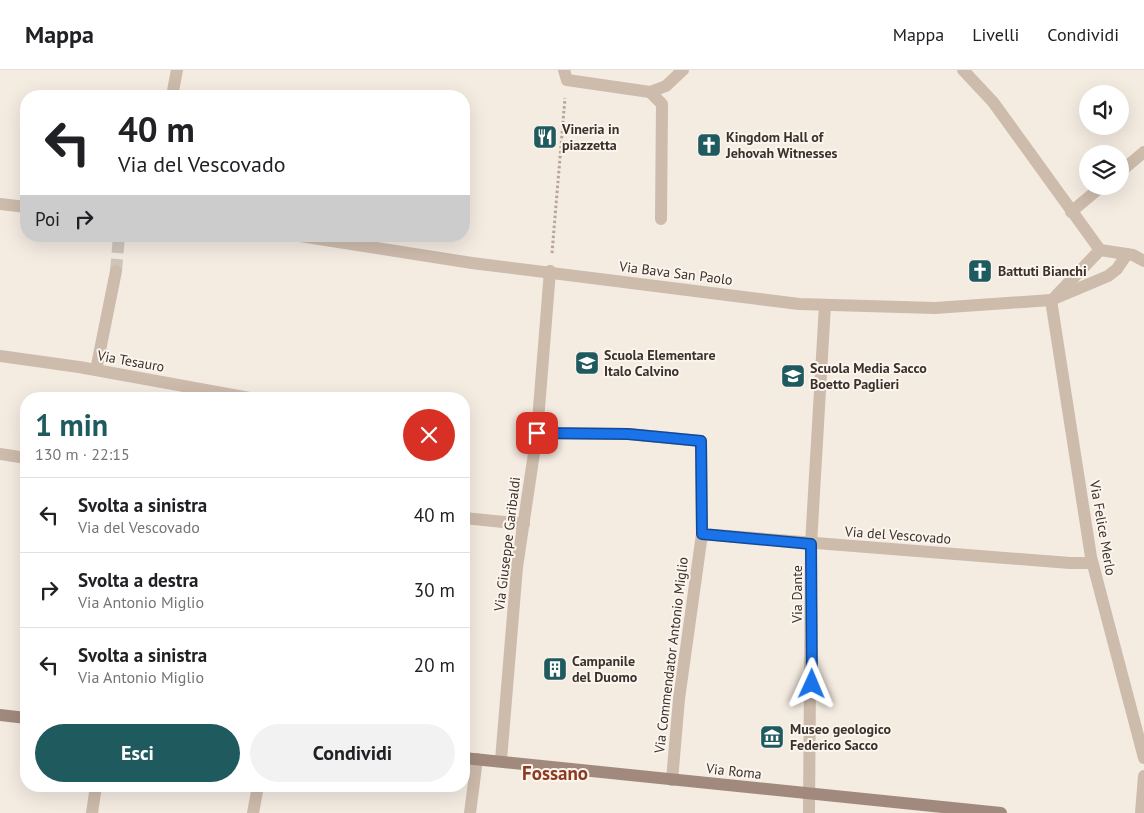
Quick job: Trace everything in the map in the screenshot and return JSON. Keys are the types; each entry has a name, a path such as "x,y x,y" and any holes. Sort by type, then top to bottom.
{"main road":[{"path":"0,716 20,718"},
{"name":"Via Roma","path":"470,758 1001,813"}],"street":[{"path":"173,90 177,70"},
{"path":"565,75 650,92 666,86 683,70"},
{"path":"963,70 994,102 1100,250 1128,254 1144,261"},
{"path":"650,92 662,104 661,219"},
{"path":"1129,164 1144,152"},
{"path":"1071,212 1091,195"},
{"path":"0,204 20,207"},
{"name":"Via Bava San Paolo","path":"340,242 472,262 799,304 935,308 1051,300 1108,276 1117,269 1128,254"},
{"path":"1051,300 1100,250"},
{"path":"96,370 116,271"},
{"name":"Via Giuseppe Garibaldi","path":"501,760 517,567 537,433 550,272"},
{"name":"Via Felice Merlo","path":"1051,300 1092,563 1144,758"},
{"name":"Via Dante","path":"810,813 811,544 825,305"},
{"name":"Via Tesauro","path":"0,356 96,370 217,392"},
{"name":"Via Commendator Antonio Miglio","path":"537,433 628,434 701,441 702,534 679,699 672,780"},
{"path":"0,454 20,457"},
{"path":"470,519 524,524"},
{"name":"Via del Vescovado","path":"702,534 811,544 1092,563"},
{"path":"470,758 470,813"},
{"path":"1141,813 1144,776"},
{"path":"92,813 95,792"},
{"path":"253,813 257,792"}],"path":[{"path":"550,272 565,75"}],"tunnel":[{"path":"116,271 118,242"}],"place":[{"name":"Vineria in piazzetta","path":"545,137"},
{"name":"Kingdom Hall of Jehovah Witnesses","path":"709,145"},
{"name":"Battuti Bianchi","path":"980,271"},
{"name":"Scuola Elementare Italo Calvino","path":"587,363"},
{"name":"Scuola Media Sacco Boetto Paglieri","path":"793,376"},
{"name":"Campanile del Duomo","path":"555,669"},
{"name":"Museo geologico Federico Sacco","path":"772,737"}],"district":[{"name":"Fossano","path":"555,773"}],"route":[{"path":"537,433 628,434 701,441 702,534 811,544 813,574 812,684"}]}
